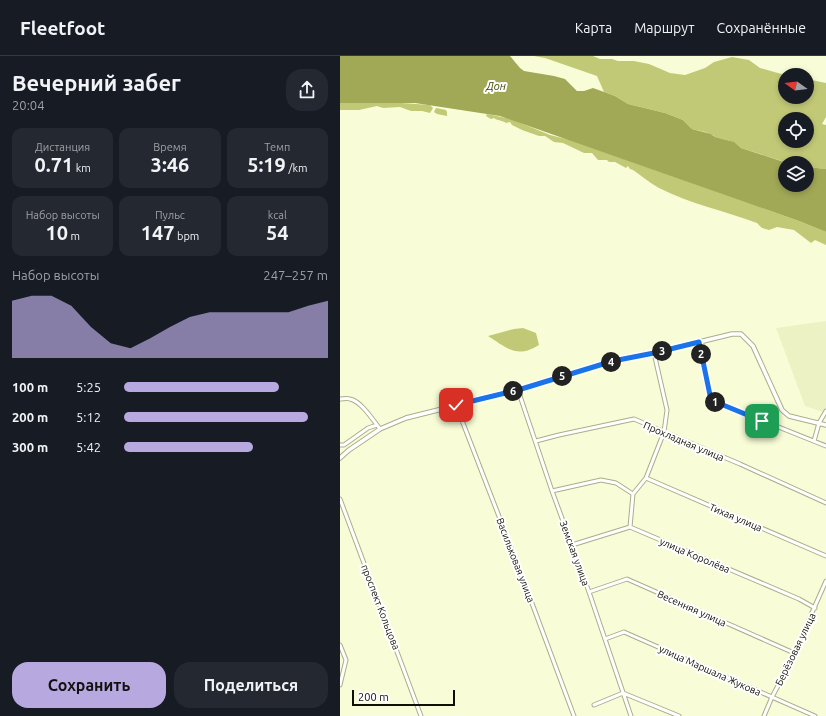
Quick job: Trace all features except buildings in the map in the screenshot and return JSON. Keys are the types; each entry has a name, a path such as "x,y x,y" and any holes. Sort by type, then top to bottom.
{"street":[{"path":"340,445 344,445 368,428 378,427 406,418 518,390 613,361 654,353 732,334 741,334 753,346 782,410 789,416 826,425"},
{"path":"699,342 711,400 826,446"},
{"path":"572,545 630,527 633,494 646,478 664,432 668,410 654,353"},
{"name":"Земская улица","path":"518,390 631,716"},
{"path":"340,399 351,399 359,404 371,416 378,427"},
{"name":"Васильковая улица","path":"456,405 574,716"},
{"path":"814,441 819,423 826,411"},
{"name":"Прохладная улица","path":"536,441 634,419 740,464 826,503"},
{"path":"340,458 378,427"},
{"name":"Тихая улица","path":"646,478 826,556"},
{"path":"552,491 601,480 616,483 633,494"},
{"name":"проспект Кольцова","path":"340,499 421,716"},
{"name":"улица Королёва","path":"630,527 792,596 815,608"},
{"name":"Весенняя улица","path":"589,592 627,579 794,652"},
{"name":"Берёзовая улица","path":"764,716 815,608 826,581"},
{"name":"улица Маршала Жукова","path":"605,639 624,632 815,716"},
{"path":"340,645 346,660 340,685"},
{"path":"594,705 623,694 679,716"}],"shaded area":[{"path":"534,56 593,56 600,59 634,61 649,64 670,73 685,75 705,68 714,62 732,57 749,60 760,68 778,73 778,104 814,104 814,80 826,83 826,117 822,124 826,125 826,169 814,168 814,156 778,156 778,160 741,148 730,141 715,137 705,132 692,129 683,120 665,113 628,104 615,96 604,92 597,76 545,58"},
{"path":"388,102 430,105 433,108 430,113 411,111 400,107 383,108 377,106 359,110 340,110 340,103"},
{"path":"436,108 446,110 447,116 434,112"},
{"path":"487,114 511,119 550,135 570,140 799,221 826,232 826,245 815,240 811,243 794,230 777,227 769,230 762,228 757,223 683,199 656,186 630,169 628,166 626,168 615,162 598,160 592,153 584,153 563,143 554,142 545,136 539,136 522,130 512,125 510,122 506,123 494,118 491,119 486,116"},
{"path":"826,321 826,413 805,406 776,328"},
{"path":"523,328 536,333 539,345 524,351 512,350 488,336 514,329"}],"water":[{"name":"Дон","path":"340,56 510,56 524,71 565,79 577,91 584,91 593,88 615,96 628,104 665,113 683,120 692,129 734,142 741,148 778,160 778,192 814,192 814,168 826,169 826,232 799,221 500,116 415,103 340,103"}],"route":[{"path":"456,405 518,390 613,361 699,342 711,400 762,421"}]}
